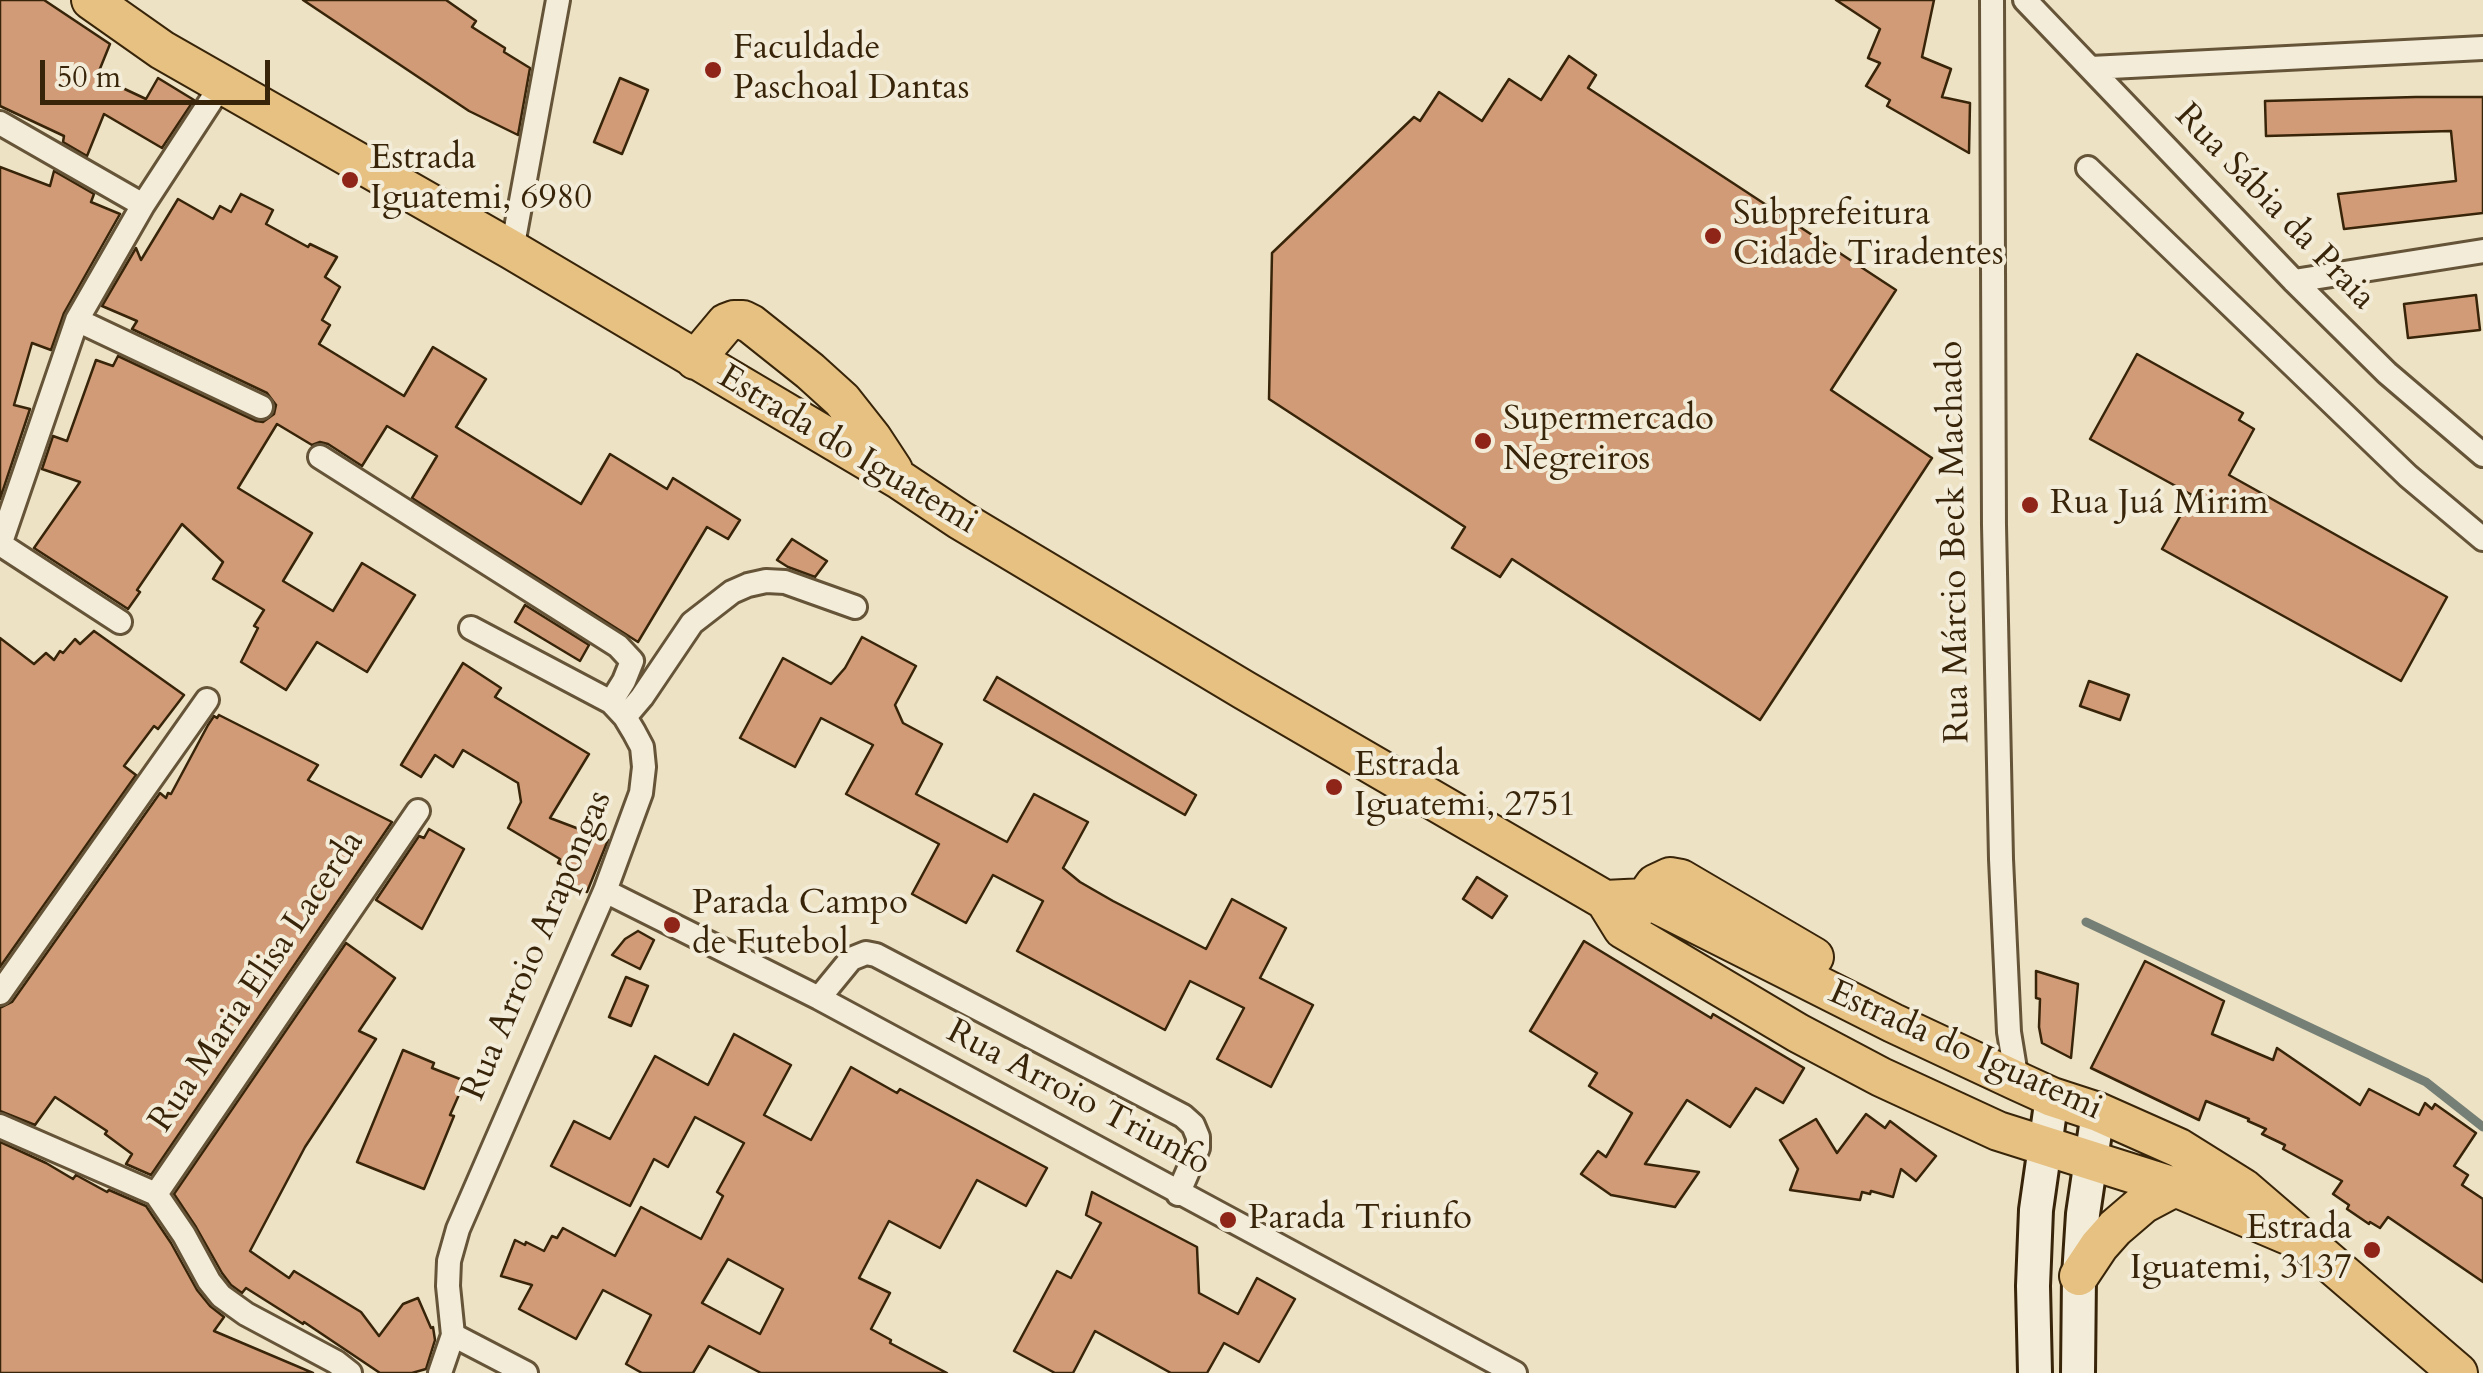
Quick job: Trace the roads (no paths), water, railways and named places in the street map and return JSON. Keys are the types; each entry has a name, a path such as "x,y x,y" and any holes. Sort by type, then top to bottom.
{"main road":[{"name":"Estrada do Iguatemi","path":"91,0 162,50 512,250 900,480 960,520 1614,914 1798,1033 1998,1131 2175,1187 2309,1244"},
{"path":"695,360 726,323 743,320 751,324 842,400 900,480"},
{"name":"Estrada do Iguatemi","path":"1614,914 1645,898 2016,1081 2179,1148 2242,1188 2458,1373"},
{"path":"1923,1096 1981,1112 1998,1112 2007,1103 2016,1081"},
{"path":"2033,1372 2036,1210 2052,1096"},
{"path":"2078,1373 2083,1214 2098,1112"},
{"path":"2080,1276 2115,1228 2144,1204 2175,1187"}],"street":[{"path":"512,250 558,0"},
{"name":"Rua Márcio Beck Machado","path":"1992,0 1994,526 2000,820 2016,1081"},
{"name":"Rua Sábia da Praia","path":"2025,0 2387,373 2479,448"},
{"path":"2091,68 2483,48"},
{"path":"120,622 0,544 78,320 143,205 222,84"},
{"path":"0,123 143,205"},
{"path":"2088,168 2408,476 2483,539"},
{"path":"2294,281 2483,252"},
{"path":"78,320 261,408"},
{"path":"320,457 618,646 632,661 618,710"},
{"path":"618,710 642,697 692,623 732,592 748,585 784,582 855,608"},
{"path":"471,628 618,710"},
{"path":"0,993 207,700"},
{"name":"Rua Arroio Arapongas","path":"440,1373 453,1335 449,1261 458,1228 605,892 641,793 642,748 618,710"},
{"name":"Rua Maria Elisa Lacerda","path":"156,1194 418,810"},
{"name":"Rua Arroio Triunfo","path":"605,892 819,998 1515,1373"},
{"path":"819,998 850,959 866,952 876,955 1183,1116 1198,1137 1198,1148 1178,1194"},
{"path":"0,1126 156,1194 220,1296 350,1373"},
{"path":"453,1335 526,1373"}],"waterway":[{"path":"2086,922 2426,1082 2483,1127"}],"place":[{"name":"Faculdade Paschoal Dantas","path":"713,70"},
{"name":"Estrada Iguatemi, 6980","path":"350,180"},
{"name":"Subprefeitura Cidade Tiradentes","path":"1713,236"},
{"name":"Supermercado Negreiros","path":"1483,441"},
{"name":"Rua Juá Mirim","path":"2030,505"},
{"name":"Estrada Iguatemi, 2751","path":"1334,787"},
{"name":"Parada Campo de Futebol","path":"672,925"},
{"name":"Parada Triunfo","path":"1228,1220"},
{"name":"Estrada Iguatemi, 3137","path":"2372,1250"}]}
